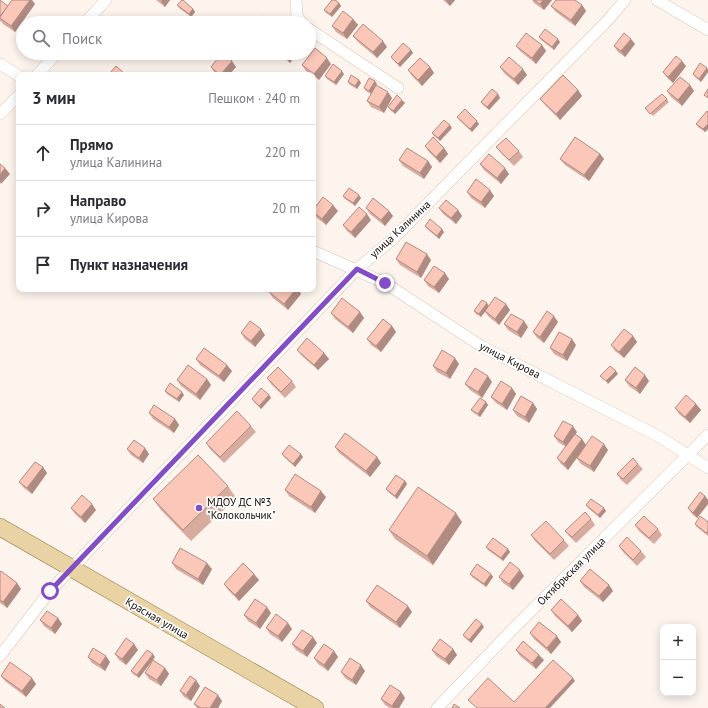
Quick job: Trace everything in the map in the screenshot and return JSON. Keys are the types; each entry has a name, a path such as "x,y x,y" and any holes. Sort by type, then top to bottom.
{"main road":[{"name":"Красная улица","path":"0,527 315,708"}],"street":[{"path":"91,16 106,0"},
{"path":"296,0 297,16"},
{"name":"улица Калинина","path":"0,656 50,591 357,269 394,238 608,20 625,0"},
{"path":"657,0 708,30"},
{"path":"316,34 398,88"},
{"path":"41,72 52,60"},
{"path":"0,64 16,74"},
{"path":"0,114 16,98"},
{"name":"улица Кирова","path":"316,252 331,260 357,269 385,283 481,346 658,436 687,456 708,468"},
{"name":"Октябрьская улица","path":"437,708 514,628 708,435"}],"building":[{"path":"0,0 8,6 0,16"},
{"path":"12,0 30,0 18,16 16,16 16,19 11,26 0,17"},
{"path":"182,0 193,9 189,14 177,5"},
{"path":"332,0 339,3 330,14 324,10"},
{"path":"534,0 543,0 540,4"},
{"path":"556,0 575,0 582,5 571,20 551,6"},
{"path":"343,11 353,19 343,33 332,26"},
{"path":"363,24 383,41 373,52 353,36"},
{"path":"545,29 558,39 552,47 539,37"},
{"path":"526,33 542,45 532,58 516,46"},
{"path":"624,33 631,39 621,51 614,46"},
{"path":"403,43 411,50 398,64 391,57"},
{"path":"316,49 327,58 316,72 311,72 302,65 306,60 316,60"},
{"path":"676,56 682,61 668,77 663,72"},
{"path":"509,57 523,69 514,79 500,67"},
{"path":"420,58 430,67 418,80 408,70"},
{"path":"216,60 232,61 223,72 217,72 211,67"},
{"path":"700,63 707,68 699,79 693,74"},
{"path":"333,64 342,71 334,82 325,76"},
{"path":"116,66 123,72 111,72"},
{"path":"351,75 359,80 355,86 348,82"},
{"path":"563,75 578,90 556,114 540,99"},
{"path":"680,77 690,85 678,100 667,91"},
{"path":"369,78 375,81 369,91 364,88"},
{"path":"376,85 388,92 379,107 367,101"},
{"path":"492,89 498,94 487,107 481,102"},
{"path":"708,89 708,98 704,95"},
{"path":"662,94 667,99 650,114 645,108"},
{"path":"397,95 402,100 393,111 388,107"},
{"path":"465,109 477,121 470,129 457,117"},
{"path":"707,111 708,124 703,129 696,124"},
{"path":"444,120 450,125 438,138 432,133"},
{"path":"433,137 444,148 436,157 425,146"},
{"path":"575,137 600,154 584,175 560,159"},
{"path":"506,138 519,151 509,160 496,147"},
{"path":"407,148 428,161 420,173 399,160"},
{"path":"489,154 505,168 497,178 480,164"},
{"path":"0,164 5,168 0,175"},
{"path":"476,179 490,190 481,202 467,192"},
{"path":"349,188 359,195 353,203 343,196"},
{"path":"323,197 333,205 322,219 316,214 316,206"},
{"path":"373,198 389,211 381,220 366,208"},
{"path":"446,200 458,210 451,218 439,208"},
{"path":"359,207 367,214 351,232 343,225"},
{"path":"430,219 442,229 437,236 425,226"},
{"path":"406,242 427,254 417,272 396,259"},
{"path":"434,266 445,273 434,287 424,280"},
{"path":"269,292 294,292 284,304"},
{"path":"495,297 506,304 495,319 485,311"},
{"path":"342,298 360,312 348,327 331,313"},
{"path":"482,300 487,303 479,314 474,311"},
{"path":"547,311 554,316 540,337 533,332"},
{"path":"511,314 524,321 517,332 504,324"},
{"path":"383,319 392,326 376,346 367,339"},
{"path":"250,321 261,329 251,341 241,333"},
{"path":"624,329 633,336 619,352 611,345"},
{"path":"559,332 572,339 563,355 550,348"},
{"path":"307,338 324,353 314,365 297,350"},
{"path":"204,348 227,365 219,376 196,359"},
{"path":"442,350 455,358 446,373 433,366"},
{"path":"188,365 207,379 196,394 177,380"},
{"path":"610,366 616,371 606,381 600,376"},
{"path":"278,367 292,381 281,392 267,378"},
{"path":"635,367 645,375 636,388 625,380"},
{"path":"475,368 488,376 478,392 465,384"},
{"path":"501,381 512,388 502,404 491,397"},
{"path":"170,383 182,392 177,399 165,391"},
{"path":"261,388 269,395 259,406 252,399"},
{"path":"686,395 696,404 685,417 675,408"},
{"path":"521,396 533,403 525,417 513,410"},
{"path":"480,398 486,402 478,414 471,410"},
{"path":"154,405 175,419 169,427 149,413"},
{"path":"237,411 251,426 220,457 206,443"},
{"path":"563,421 573,426 563,442 554,436"},
{"path":"345,433 377,457 366,471 335,447"},
{"path":"575,434 582,439 564,464 557,458"},
{"path":"592,436 604,444 590,466 577,458"},
{"path":"134,440 145,448 139,458 127,449"},
{"path":"289,445 301,454 293,464 282,454"},
{"path":"198,455 228,486 183,530 153,499"},
{"path":"633,458 638,464 623,479 617,474"},
{"path":"35,462 43,467 27,488 19,482"},
{"path":"295,474 321,491 311,507 285,490"},
{"path":"396,475 405,481 395,496 386,489"},
{"path":"418,487 456,513 427,556 389,530"},
{"path":"700,492 705,496 693,513 688,508"},
{"path":"82,495 92,504 81,517 71,508"},
{"path":"591,499 604,508 598,515 586,505"},
{"path":"585,512 591,519 572,537 565,531"},
{"path":"644,516 658,529 649,538 635,525"},
{"path":"700,516 708,522 708,531 706,533 695,524"},
{"path":"546,521 564,540 550,554 531,535"},
{"path":"627,537 641,551 633,560 619,546"},
{"path":"493,538 508,549 501,558 486,547"},
{"path":"180,548 207,563 198,579 172,563"},
{"path":"510,562 520,570 509,584 499,577"},
{"path":"243,563 254,574 235,595 224,584"},
{"path":"477,564 491,574 484,584 470,574"},
{"path":"590,569 609,585 599,596 580,581"},
{"path":"1,571 17,583 3,602 0,600"},
{"path":"377,585 408,606 396,622 366,601"},
{"path":"255,599 267,607 256,623 244,615"},
{"path":"561,599 578,615 568,626 551,610"},
{"path":"47,611 58,618 51,628 40,620"},
{"path":"276,614 288,623 278,636 266,628"},
{"path":"476,619 482,624 469,640 463,635"},
{"path":"539,622 557,636 547,648 530,633"},
{"path":"302,630 313,637 303,651 292,644"},
{"path":"126,638 134,644 122,659 115,654"},
{"path":"440,639 453,649 445,659 432,650"},
{"path":"523,641 539,655 532,663 516,650"},
{"path":"324,644 334,651 324,665 314,658"},
{"path":"93,648 106,656 100,665 88,657"},
{"path":"147,650 153,654 137,675 131,671"},
{"path":"350,658 361,665 352,680 341,672"},
{"path":"153,660 165,668 157,680 145,673"},
{"path":"553,660 573,678 545,708 477,708 468,700 488,678 514,702"},
{"path":"10,662 32,678 22,691 1,676"},
{"path":"190,676 196,680 186,695 180,691"},
{"path":"390,685 401,692 392,706 381,699"},
{"path":"205,687 218,695 210,708 201,708 194,704"},
{"path":"454,704 460,708 452,708"}],"place":[{"name":"МДОУ ДС №3 \"Колокольчик\"","path":"199,508"}],"route":[{"path":"50,591 298,329 357,269 385,283"}]}
